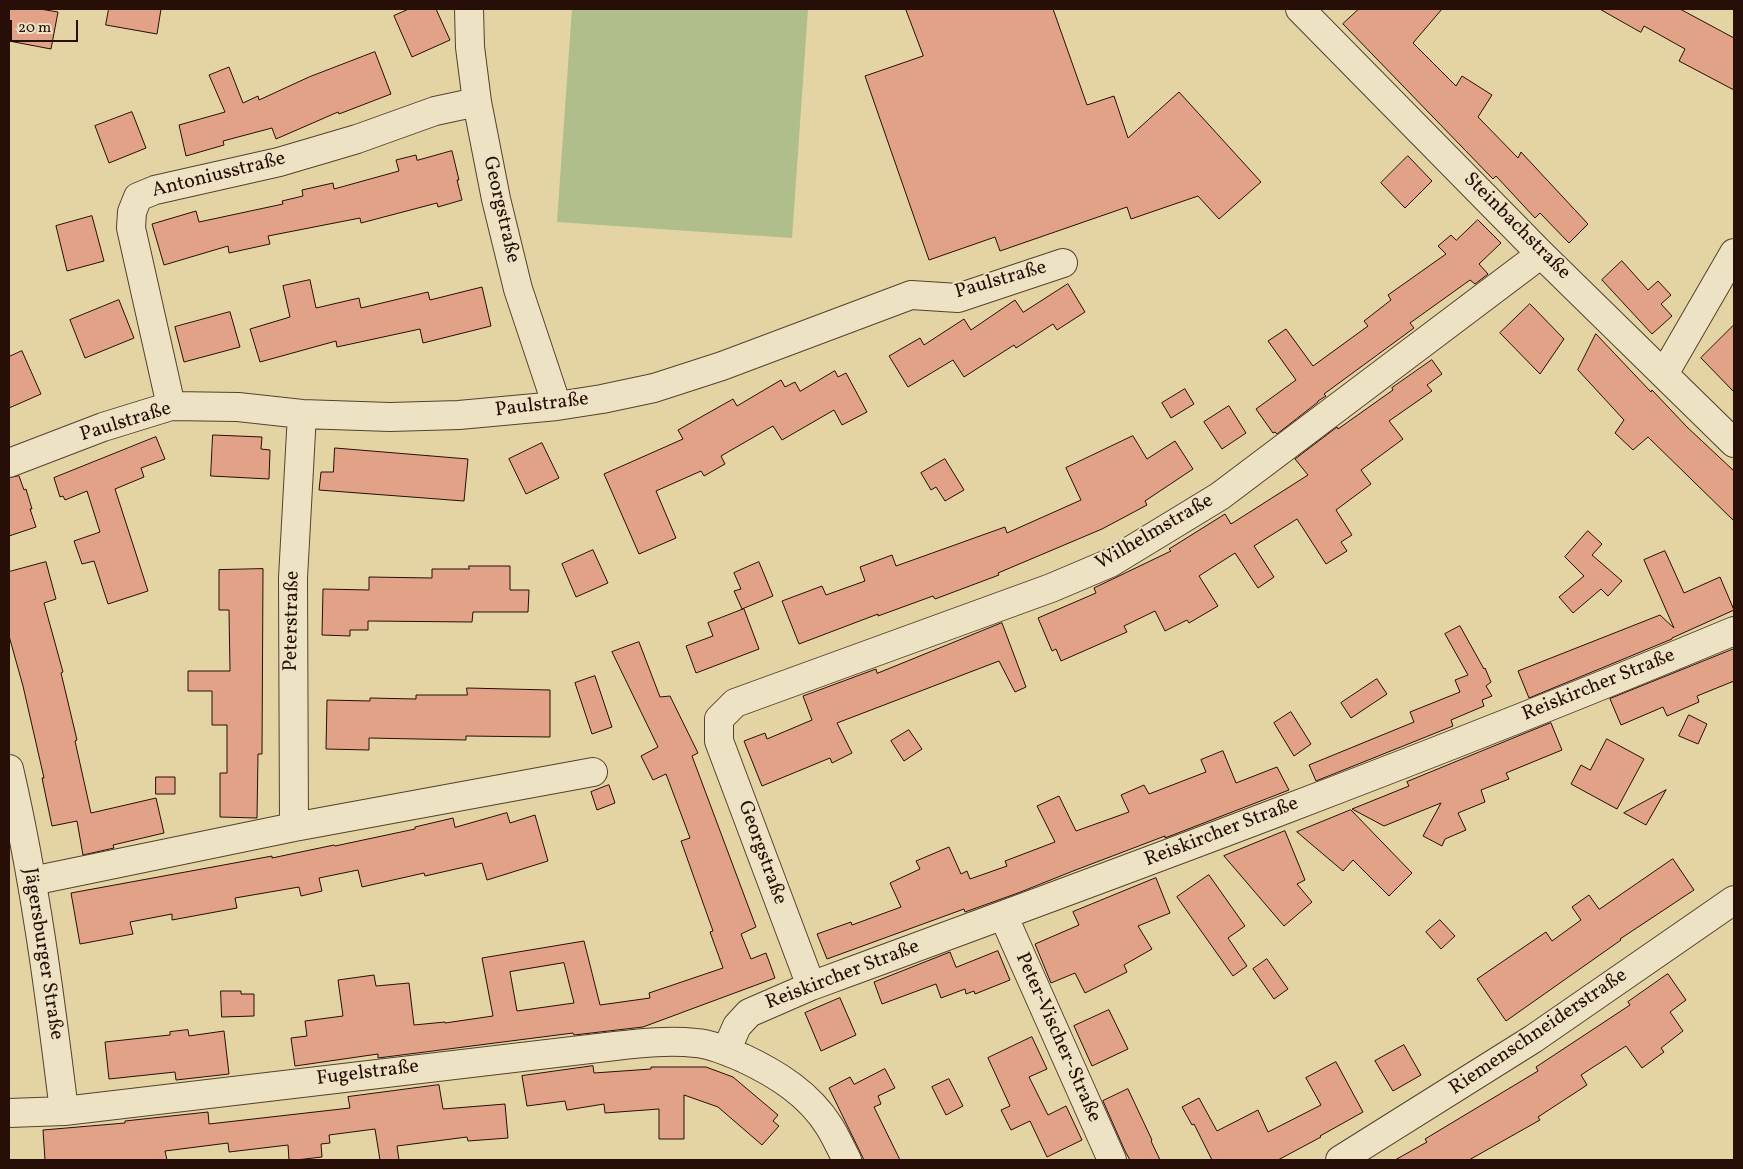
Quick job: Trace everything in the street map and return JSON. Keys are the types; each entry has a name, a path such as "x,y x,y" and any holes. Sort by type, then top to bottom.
{"street":[{"name":"Georgstraße","path":"469,9 470,46 477,102 496,199 518,289 557,406"},
{"name":"Steinbachstraße","path":"1300,9 1541,254 1734,443"},
{"name":"Antoniusstraße","path":"171,406 131,228 132,212 138,197 155,190 279,162 435,111 477,102"},
{"path":"1664,374 1734,253"},
{"name":"Wilhelmstraße","path":"719,719 735,703 1051,588 1110,563 1220,496 1541,254"},
{"name":"Paulstraße","path":"9,463 104,427 171,406 238,407 302,414 390,417 459,415 557,406 654,388 705,371 911,294 958,298 1062,263"},
{"name":"Peterstraße","path":"294,827 293,578 302,414"},
{"name":"Reiskircher Straße","path":"726,1051 737,1026 749,1013 811,986 1383,773 1591,691 1734,631"},
{"name":"Georgstraße","path":"719,719 719,741 811,986"},
{"name":"Jägersburger Straße","path":"9,769 32,881 50,994 64,1111"},
{"path":"32,881 294,827 593,772"},
{"name":"Riemenschneiderstraße","path":"1340,1160 1533,1039 1734,900"},
{"name":"Peter-Vischer-Straße","path":"1003,915 1112,1160"},
{"name":"Fugelstraße","path":"9,1113 64,1111 615,1046 690,1042 726,1051 780,1078 800,1091 829,1125 847,1160"}],"green space":[{"path":"572,9 808,9 792,238 557,222"}],"building":[{"path":"9,9 40,9 58,12 51,49 9,41"},
{"path":"109,9 161,9 157,34 106,25"},
{"path":"409,9 436,9 450,40 412,57 394,16"},
{"path":"906,9 1053,9 1087,105 1114,96 1128,138 1179,92 1261,182 1219,219 1198,196 1131,219 1127,207 1000,251 995,237 929,260 865,76 923,56"},
{"path":"1359,9 1442,9 1413,43 1456,86 1462,76 1492,95 1478,117 1518,158 1521,152 1588,224 1569,243 1540,213 1535,218 1496,176 1493,179 1343,24"},
{"path":"1600,9 1680,9 1734,38 1734,90 1679,61 1685,49 1644,26 1641,32"},
{"path":"375,52 391,94 339,114 338,112 276,139 272,128 223,141 224,145 186,156 179,125 225,112 209,75 229,67 243,103 258,96 259,100 309,77"},
{"path":"132,112 146,148 109,163 95,126"},
{"path":"452,151 462,200 438,207 437,203 361,223 360,218 268,236 270,244 229,253 228,246 164,265 152,224 196,211 199,222 283,204 282,201 303,196 302,190 333,183 334,189 399,171 396,160 416,155 417,160"},
{"path":"1408,156 1432,181 1405,208 1381,183"},
{"path":"92,216 104,261 67,271 56,226"},
{"path":"1478,220 1501,243 1479,264 1488,274 1475,284 1470,280 1410,323 1414,328 1324,394 1326,396 1277,434 1273,433 1256,409 1296,380 1268,341 1286,329 1313,366 1368,326 1364,321 1391,300 1388,295 1446,254 1438,246 1451,235 1456,240"},
{"path":"1622,261 1648,290 1658,281 1671,295 1661,304 1672,316 1652,334 1602,280"},
{"path":"310,280 316,308 359,298 361,308 428,292 430,300 482,287 491,326 423,343 420,329 337,347 336,341 260,362 250,329 290,317 283,286"},
{"path":"1068,284 1085,312 1057,330 1053,324 1016,348 1014,345 964,377 953,360 908,387 889,356 920,338 924,345 964,319 971,330 1015,300 1023,312"},
{"path":"119,300 134,338 85,358 70,320"},
{"path":"1530,304 1564,339 1540,374 1500,333"},
{"path":"230,312 240,347 184,362 175,327"},
{"path":"1734,325 1734,392 1701,358"},
{"path":"1596,334 1651,392 1652,390 1687,427 1734,471 1734,521 1648,437 1633,450 1615,433 1624,420 1578,370"},
{"path":"22,351 41,394 9,408 9,357"},
{"path":"1432,360 1442,374 1427,385 1432,391 1389,421 1403,439 1361,470 1371,484 1336,510 1352,535 1341,542 1347,551 1326,564 1297,519 1254,546 1274,577 1258,588 1235,553 1199,576 1218,606 1189,623 1187,620 1165,631 1155,611 1124,626 1127,632 1061,661 1056,649 1052,651 1038,618 1096,593 1094,588 1171,551 1169,549 1225,514 1231,524 1308,475 1295,459"},
{"path":"835,371 838,377 846,373 867,412 842,425 834,410 782,440 773,426 721,456 725,464 704,476 701,471 656,491 676,538 639,554 604,474 683,439 678,430 733,399 737,406 781,380 785,387 795,382 800,391"},
{"path":"1185,389 1194,404 1171,418 1162,403"},
{"path":"1229,406 1246,433 1222,449 1204,422"},
{"path":"213,435 262,437 261,449 270,450 269,479 211,476"},
{"path":"1133,436 1147,459 1175,441 1193,469 1145,501 1147,505 1102,529 998,573 999,575 935,599 933,596 878,616 878,614 799,644 782,601 822,586 826,595 865,581 860,567 892,555 896,566 1005,527 1007,533 1081,500 1066,468"},
{"path":"156,437 165,459 141,468 144,477 115,489 148,591 108,604 94,561 82,564 74,541 100,532 87,491 65,500 63,496 60,497 54,478"},
{"path":"542,443 559,478 526,494 509,459"},
{"path":"335,448 468,459 464,501 319,490 321,472 333,472"},
{"path":"945,459 964,490 945,501 936,487 931,490 921,473"},
{"path":"19,476 24,490 26,489 36,527 9,536 9,478"},
{"path":"1588,531 1602,544 1592,555 1622,581 1608,596 1601,589 1573,613 1559,597 1584,576 1565,557"},
{"path":"593,550 608,583 576,597 562,564"},
{"path":"1665,551 1684,593 1720,577 1734,610 1672,639 1529,698 1518,671 1660,615 1674,628 1644,560"},
{"path":"46,562 56,599 44,603 63,672 61,673 77,740 75,741 91,813 156,798 164,833 113,845 114,848 83,855 77,821 52,826 42,778 44,778 23,686 9,636 9,572"},
{"path":"759,562 773,596 742,609 734,591 741,589 734,573"},
{"path":"469,566 510,566 510,590 529,590 528,612 473,612 472,622 368,621 368,630 350,630 350,636 322,635 323,589 369,590 369,577 432,578 432,569 469,569"},
{"path":"263,569 262,754 258,754 257,818 220,817 220,773 227,773 227,725 212,725 212,691 188,691 188,671 230,671 229,610 219,610 219,570"},
{"path":"744,609 759,649 696,673 686,646 713,636 708,623"},
{"path":"1002,623 1026,687 1015,692 999,661 837,723 852,753 832,763 830,758 762,786 744,741 765,733 767,739 812,720 803,696 876,669 877,673"},
{"path":"1460,626 1485,668 1491,682 1486,686 1492,696 1482,700 1484,706 1451,720 1453,726 1316,781 1309,765 1414,722 1410,712 1460,692 1455,680 1468,675 1445,634"},
{"path":"639,642 660,697 670,696 698,753 692,756 756,927 741,934 751,959 766,953 775,978 643,1027 574,1035 573,1033 378,1058 378,1054 295,1066 291,1038 307,1036 305,1021 343,1016 338,980 374,975 376,986 409,983 414,1025 445,1023 493,1016 482,958 584,941 600,1005 650,998 649,993 723,968 710,932 713,931 681,841 690,838 666,774 653,780 641,756 658,747 612,652","holes":["564,963 574,1003 517,1011 510,972"]},
{"path":"1734,649 1734,681 1697,696 1699,702 1667,716 1663,707 1621,725 1610,699"},
{"path":"595,676 612,727 592,734 575,683"},
{"path":"1377,679 1387,694 1351,718 1341,703"},
{"path":"467,688 550,690 550,737 466,736 466,740 369,738 369,750 326,749 327,700 370,701 370,698 416,699 416,695 467,695"},
{"path":"1291,712 1311,744 1294,756 1274,723"},
{"path":"1689,715 1707,724 1698,744 1679,736"},
{"path":"1551,723 1562,750 1506,773 1509,779 1481,790 1485,802 1458,813 1466,830 1445,839 1442,846 1423,836 1441,803 1384,826 1352,809 1409,786 1407,782"},
{"path":"909,730 922,749 904,761 891,741"},
{"path":"1607,739 1644,759 1617,809 1571,784 1581,765 1590,770"},
{"path":"1223,751 1236,783 1277,767 1289,790 1018,893 965,912 964,909 827,959 817,934 851,922 852,925 901,907 890,883 920,869 916,861 949,847 961,874 967,871 970,879 1007,866 1005,861 1055,842 1037,806 1059,796 1076,831 1129,812 1121,795 1144,785 1149,794 1206,772 1201,760"},
{"path":"156,777 175,777 175,794 156,794"},
{"path":"609,785 615,803 597,810 591,792"},
{"path":"1666,790 1646,825 1624,813"},
{"path":"1351,810 1412,873 1389,896 1353,860 1343,871 1297,832"},
{"path":"507,813 510,823 535,815 548,861 487,880 482,863 425,876 424,873 362,887 358,870 319,878 322,891 301,896 299,887 235,898 237,908 172,920 172,914 130,922 133,934 80,944 71,893 335,846 415,829 415,827 453,818 455,827"},
{"path":"1285,831 1305,880 1297,884 1312,902 1284,926 1224,856"},
{"path":"1673,859 1694,890 1620,939 1506,1021 1477,979 1546,932 1552,941 1581,920 1572,907 1589,895 1599,909"},
{"path":"1209,875 1245,926 1228,938 1247,966 1233,976 1177,897"},
{"path":"1156,878 1170,913 1138,926 1152,949 1124,965 1127,972 1085,993 1075,973 1051,983 1035,944 1079,925 1073,912"},
{"path":"1440,920 1455,936 1441,949 1426,932"},
{"path":"998,951 1010,980 975,994 974,991 966,994 965,989 941,998 936,984 882,1004 874,982 950,952 956,967"},
{"path":"1267,959 1288,989 1274,999 1253,969"},
{"path":"1668,974 1686,1000 1670,1012 1683,1031 1661,1048 1664,1052 1642,1068 1626,1046 1581,1075 1587,1085 1538,1117 1540,1120 1469,1160 1395,1160 1427,1142 1425,1139 1538,1071 1536,1067 1630,1005 1628,1002"},
{"path":"221,991 241,991 241,994 254,994 254,1016 222,1017"},
{"path":"840,998 856,1035 821,1051 805,1013"},
{"path":"1109,1010 1128,1049 1092,1066 1074,1026"},
{"path":"188,1030 189,1036 224,1031 229,1074 176,1080 175,1072 109,1079 105,1042 170,1035 170,1032"},
{"path":"1032,1037 1047,1069 1029,1077 1048,1115 1066,1106 1082,1140 1047,1157 1030,1121 1011,1130 1001,1110 1010,1106 988,1058"},
{"path":"1404,1045 1421,1075 1393,1091 1375,1061"},
{"path":"1336,1062 1363,1112 1278,1160 1212,1160 1194,1124 1192,1125 1182,1107 1199,1098 1217,1131 1258,1110 1268,1132 1321,1105 1306,1078"},
{"path":"593,1066 594,1073 651,1069 651,1067 706,1067 733,1077 778,1115 773,1121 779,1126 762,1145 718,1107 684,1095 684,1139 659,1139 659,1109 605,1113 604,1104 567,1110 565,1101 527,1106 522,1076"},
{"path":"885,1069 895,1088 878,1096 881,1104 874,1107 900,1160 864,1160 829,1088 850,1077 854,1084"},
{"path":"949,1079 963,1106 946,1115 932,1087"},
{"path":"439,1085 443,1109 505,1104 508,1138 468,1141 467,1137 397,1146 399,1160 380,1160 375,1129 329,1135 330,1143 321,1144 322,1157 296,1160 289,1160 288,1145 229,1152 228,1143 165,1151 167,1160 45,1160 43,1130 125,1123 125,1121 208,1112 209,1124 350,1108 348,1097"},
{"path":"1128,1089 1160,1160 1130,1160 1125,1151 1103,1101"}]}
